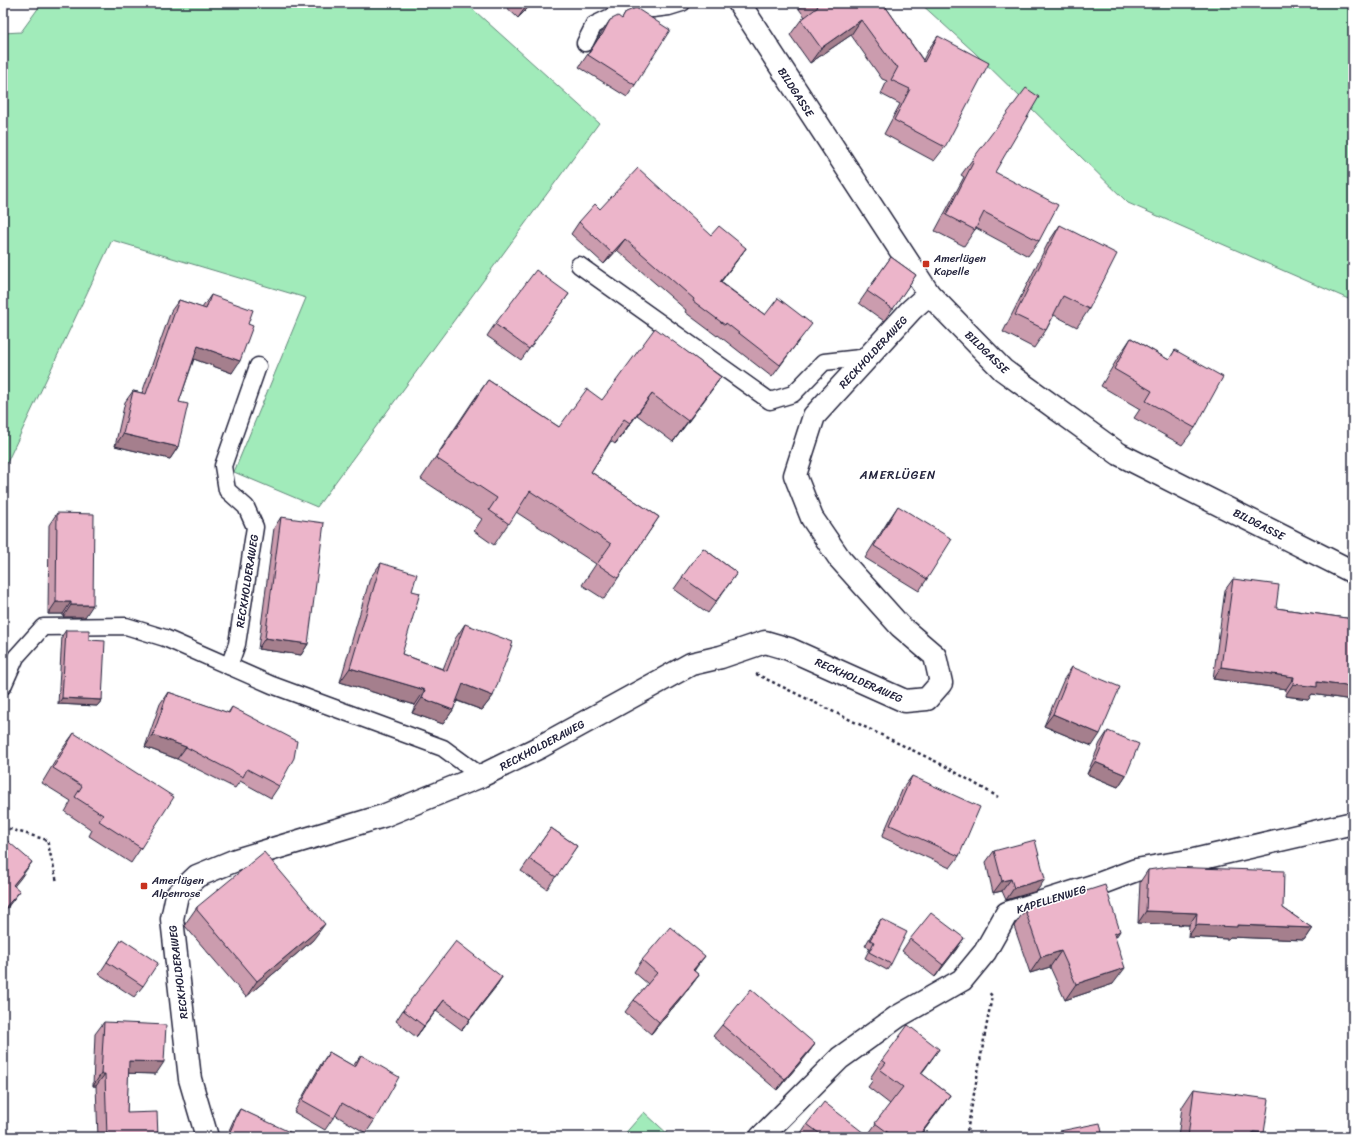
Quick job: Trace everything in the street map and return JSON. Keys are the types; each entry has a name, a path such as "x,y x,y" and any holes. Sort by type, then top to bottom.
{"street":[{"name":"BILDGASSE","path":"737,5 929,294 1003,370 1119,454 1353,572"},
{"name":"RECKHOLDERAWEG","path":"207,1137 190,1079 172,919 177,895 197,876 236,860 383,816 481,776 538,748 691,664 721,657 765,642 789,649 905,701 927,700 941,683 935,656 900,626 840,559 812,518 795,475 814,416 911,310 929,294"},
{"name":"KAPELLENWEG","path":"761,1137 840,1058 897,1017 962,980 985,952 1007,913 1099,884 1136,870 1194,860 1353,823"}],"lane":[{"path":"585,43 594,25 627,9 653,9 669,7 682,3"},
{"path":"579,265 770,401 793,394 824,362 869,357"},
{"name":"RECKHOLDERAWEG","path":"229,666 237,644 255,527 246,507 227,490 224,466 258,366"},
{"path":"3,686 16,657 43,627 126,626 165,638 272,685 443,748 481,776"}],"path":[{"path":"721,657 945,766 998,797"},
{"path":"3,827 47,840 57,882"},
{"path":"966,1137 992,996 971,969"}],"green space":[{"path":"42,3 466,3 599,123 317,507 234,472 306,298 112,240 3,471 3,33 21,32"},
{"path":"920,3 1353,3 1353,301 1128,203 974,52"},
{"path":"644,1112 671,1137 622,1137"}],"building":[{"path":"520,3 530,3 525,8"},
{"path":"815,3 883,3 924,62 938,36 989,63 945,147 894,120 910,89 891,80 898,67 893,64 861,20 821,48 801,20 818,7"},
{"path":"636,8 670,30 635,85 588,55 602,35 610,20 618,16 622,19 626,12"},
{"path":"1026,88 1039,97 995,172 1058,205 1039,241 984,212 975,230 946,215 974,161 972,160"},
{"path":"638,168 711,235 719,226 746,248 720,282 765,315 778,298 812,324 780,365 726,323 725,325 693,301 694,299 625,239 612,253 579,222 595,204 600,209"},
{"path":"1060,225 1117,254 1089,309 1063,296 1046,330 1015,315"},
{"path":"891,257 916,275 893,309 867,291"},
{"path":"536,270 569,294 529,349 495,324"},
{"path":"211,295 253,310 248,324 253,326 240,361 198,346 179,402 188,404 178,447 123,434 133,391 146,394 179,300 206,309"},
{"path":"655,328 721,377 688,421 652,394 630,423 624,419 591,472 659,517 618,578 597,564 611,544 530,491 509,524 489,510 497,498 436,458 488,380 559,427 587,389 602,400"},
{"path":"1131,338 1169,360 1175,350 1223,377 1195,428 1146,401 1152,391 1114,369"},
{"path":"898,506 952,539 927,579 874,546"},
{"path":"57,513 94,514 93,605 71,605 71,602 56,602"},
{"path":"281,517 324,523 308,644 265,638"},
{"path":"703,548 737,573 716,601 682,577"},
{"path":"381,563 417,574 412,591 420,593 402,654 447,671 465,624 513,642 493,696 463,684 453,710 422,698 425,690 350,668"},
{"path":"1233,579 1279,585 1276,608 1353,619 1353,687 1317,682 1317,687 1293,684 1294,677 1221,667"},
{"path":"66,630 89,630 89,640 105,641 102,700 62,698"},
{"path":"1072,667 1120,687 1100,734 1053,714"},
{"path":"168,692 229,713 232,707 297,741 294,758 279,786 247,769 243,777 186,747 153,735"},
{"path":"1108,731 1139,744 1126,775 1095,762"},
{"path":"74,733 174,797 141,848 99,821 103,815 75,797 82,786 53,768"},
{"path":"912,776 980,807 959,856 890,825"},
{"path":"551,828 577,846 556,877 529,859"},
{"path":"3,837 32,862 13,885 20,891 3,910"},
{"path":"1035,840 1045,879 1014,888 1011,879 1002,881 994,851"},
{"path":"264,852 325,924 257,981 197,910 197,907"},
{"path":"1169,867 1284,871 1283,908 1312,928 1196,925 1197,913 1146,911 1148,870"},
{"path":"1105,885 1120,931 1114,934 1125,968 1076,984 1061,951 1041,957 1025,910 1027,907 1054,899 1055,901"},
{"path":"931,913 964,938 943,965 910,939"},
{"path":"881,919 907,932 891,964 869,952 874,942 870,940"},
{"path":"670,927 705,956 693,970 699,975 659,1022 634,1000 657,973 642,960"},
{"path":"122,939 158,963 143,986 107,962"},
{"path":"456,941 502,977 470,1019 444,1000 424,1026 403,1010"},
{"path":"751,989 815,1044 785,1079 722,1025"},
{"path":"104,1022 166,1025 164,1062 129,1061 127,1113 157,1112 158,1137 107,1137 105,1074 101,1074"},
{"path":"908,1025 939,1049 921,1073 950,1095 918,1137 894,1137 875,1123 903,1087 880,1070 886,1063 882,1060"},
{"path":"329,1052 355,1067 361,1055 399,1077 374,1121 342,1103 334,1118 302,1100"},
{"path":"1194,1089 1269,1099 1264,1133 1253,1132 1252,1137 1188,1137"},
{"path":"824,1102 869,1137 824,1137 807,1124"},
{"path":"240,1109 296,1135 296,1137 236,1137 229,1134"},
{"path":"1100,1123 1103,1137 1061,1137 1060,1131"}],"place":[{"name":"Amerlügen Kapelle","path":"926,264"},
{"name":"Amerlügen Alpenrose","path":"144,886"}],"district":[{"name":"AMERLÜGEN","path":"898,475"}]}
